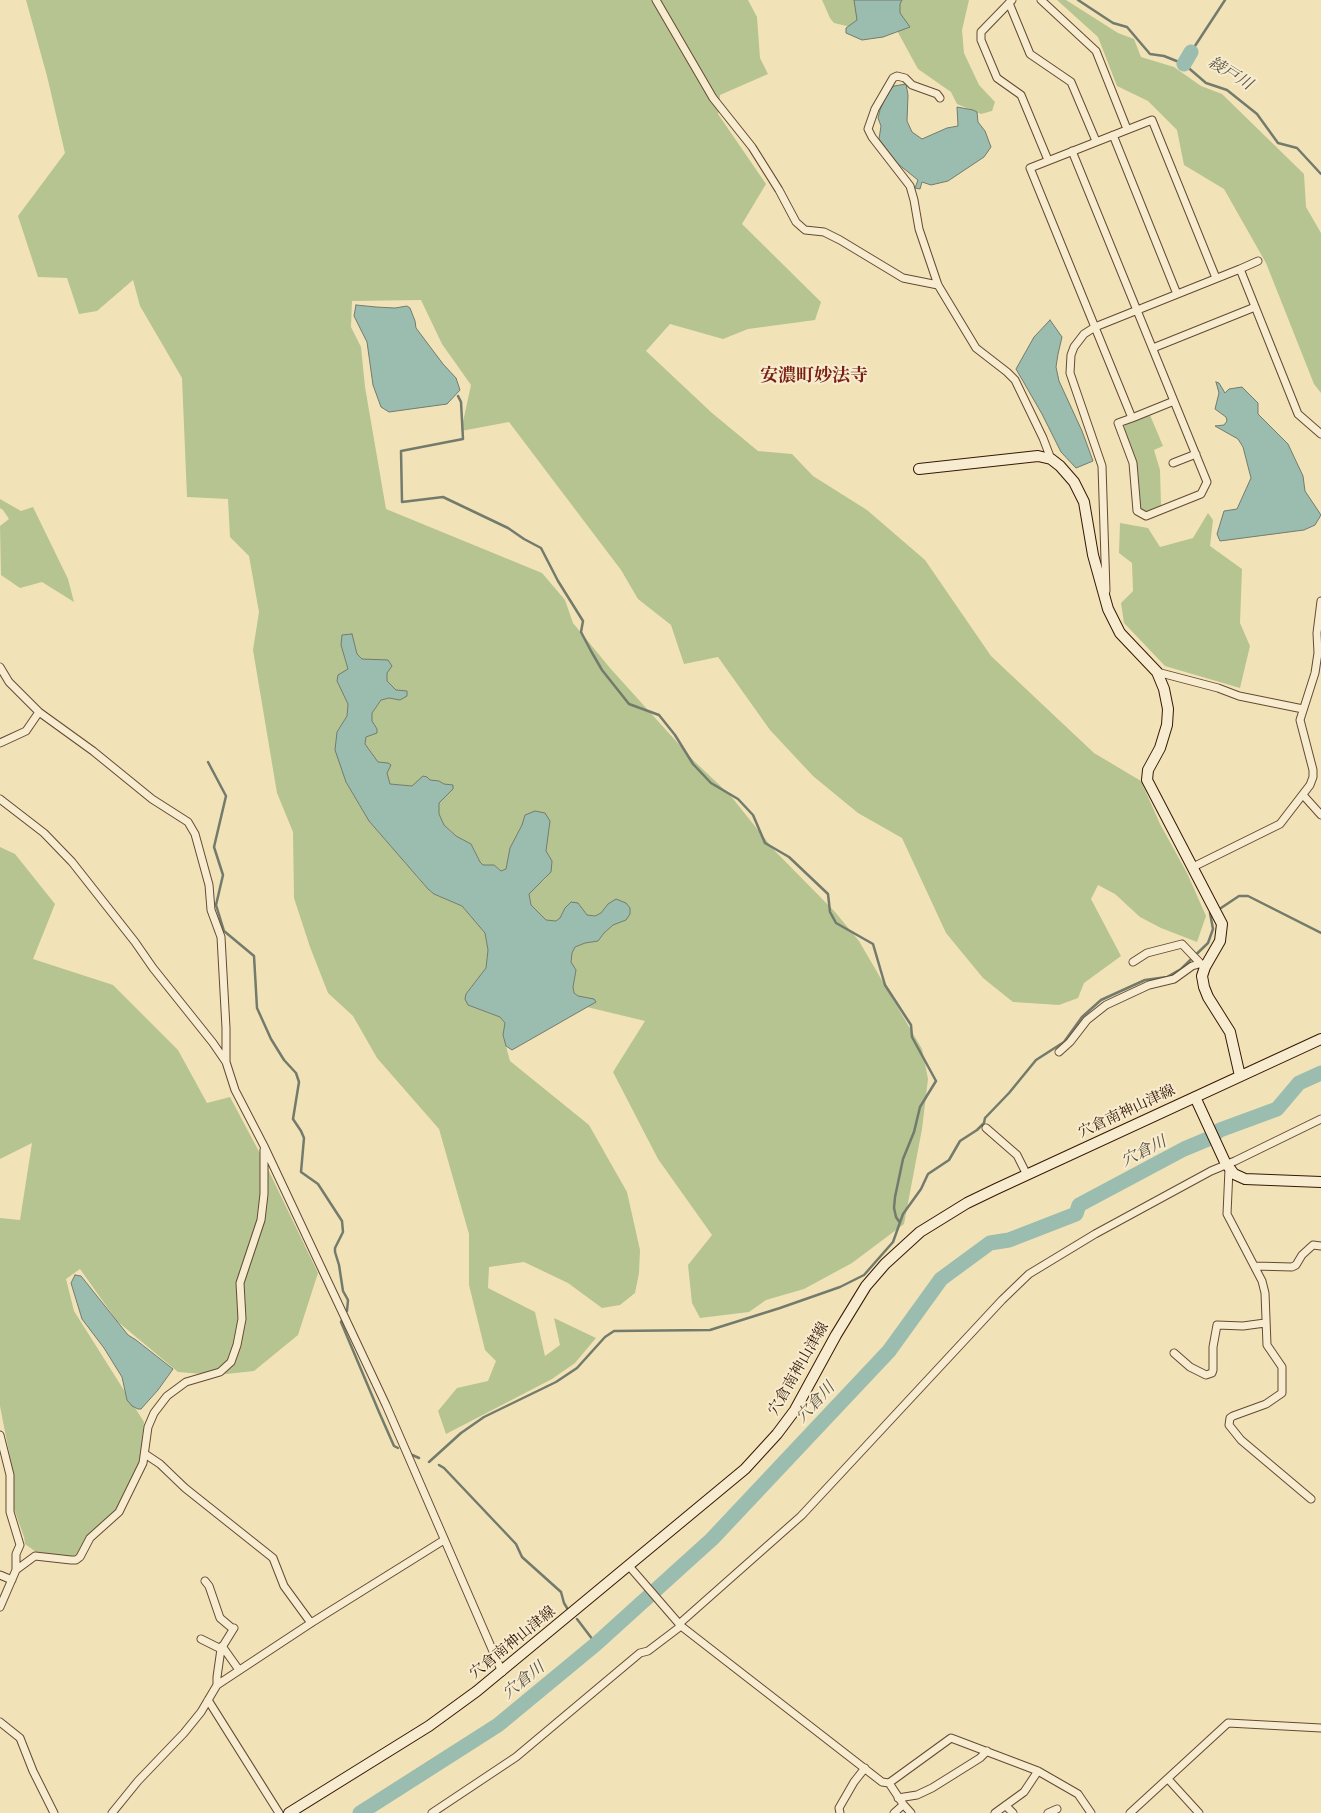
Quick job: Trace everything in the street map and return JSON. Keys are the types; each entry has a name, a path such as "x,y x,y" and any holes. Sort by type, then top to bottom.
{"main road":[{"path":"919,469 1038,456 1051,459 1074,482 1084,502 1093,555 1108,608 1120,633 1157,672 1166,696 1168,709 1167,725 1160,748 1150,766 1147,780 1222,924 1220,941 1198,962 1208,997 1230,1032 1240,1076"},
{"name":"穴倉南神山津線","path":"289,1813 429,1726 502,1672 631,1568 744,1469 777,1434 795,1410 856,1300 885,1264 920,1232 974,1200 1197,1101 1240,1076 1321,1039"},
{"path":"1197,1101 1227,1165 1234,1174 1245,1179 1321,1182"}],"street":[{"path":"656,0 713,98 752,147 779,190 796,222 805,230 824,232 840,240 903,278 938,285"},
{"path":"1041,0 1096,50 1127,129"},
{"path":"1048,160 1021,95 997,78 981,40 981,32 1011,2 1030,54 1071,82 1096,141"},
{"path":"940,98 937,94 912,85 907,80 895,77 890,80 868,126 872,137 910,186 919,229 938,285 976,348 1015,380 1051,459"},
{"path":"1132,418 1030,168 1152,120 1216,278"},
{"path":"1113,135 1177,294"},
{"path":"1072,151 1196,454 1206,482 1201,494 1146,516 1137,511 1133,463 1118,423 1174,401"},
{"path":"1106,596 1102,466 1070,373 1070,361 1074,347 1084,334 1095,328 1258,261"},
{"path":"1240,269 1298,414 1321,434"},
{"path":"1153,348 1255,308"},
{"path":"1173,463 1196,454"},
{"path":"1193,867 1280,824 1310,785 1313,770 1300,720 1316,666 1318,653 1317,633 1321,601"},
{"path":"0,667 9,682 39,712 93,751 152,799 188,822 195,834 209,885 211,910 221,937 226,1062"},
{"path":"1157,672 1238,696 1303,708"},
{"path":"0,743 26,732 39,712"},
{"path":"1303,795 1321,815"},
{"path":"0,799 44,833 72,862 226,1062 235,1090 264,1146 386,1405 502,1672"},
{"path":"1059,1052 1070,1042 1087,1020 1106,1005 1149,985 1174,979 1198,962 1182,944 1147,953 1133,962"},
{"path":"432,1813 516,1757 640,1653 648,1650 679,1624 801,1516 1002,1300 1029,1274 1095,1234 1211,1171 1321,1119"},
{"path":"986,1128 1017,1155 1027,1175"},
{"path":"16,1570 35,1556 71,1560 76,1560 80,1557 90,1538 119,1512 140,1472 145,1454 145,1439 148,1427 154,1413 167,1396 186,1382 220,1372 231,1362 237,1345 242,1319 240,1283 261,1220 264,1194 264,1146"},
{"path":"1227,1165 1226,1214 1262,1281 1268,1345 1282,1367 1282,1393 1266,1404 1233,1416 1230,1418 1229,1425 1240,1440 1311,1499"},
{"path":"1255,1266 1292,1268 1296,1266 1308,1248 1321,1246"},
{"path":"1174,1353 1190,1366 1206,1375 1212,1373 1213,1370 1213,1346 1217,1325 1243,1326 1265,1323"},
{"path":"0,1435 10,1475 10,1512 20,1544 15,1564 16,1570 0,1607"},
{"path":"145,1454 160,1464 185,1488 273,1558 284,1586 311,1623"},
{"path":"112,1813 138,1781 184,1733 217,1685 311,1623 444,1540"},
{"path":"631,1568 679,1624 882,1782 889,1783 952,1738 1038,1771 1078,1794 1091,1813"},
{"path":"0,1575 12,1580"},
{"path":"205,1581 209,1586 222,1621 234,1629 222,1648 217,1685"},
{"path":"201,1639 222,1648 239,1670"},
{"path":"208,1700 279,1813"},
{"path":"0,1722 20,1738 33,1771 54,1813"},
{"path":"1130,1813 1228,1723 1321,1728"},
{"path":"898,1798 918,1795 932,1788 980,1758 987,1751"},
{"path":"840,1813 840,1808 854,1782 865,1768"},
{"path":"995,1813 1024,1792 1038,1771"},
{"path":"1168,1779 1199,1813"},
{"path":"889,1783 898,1798 911,1813"},
{"path":"894,1813 904,1805"},
{"path":"1006,1806 1014,1813"},
{"path":"1048,1813 1057,1809"}],"green space":[{"path":"26,0 748,0 757,17 760,58 768,74 720,95 718,114 766,184 742,224 821,302 815,320 748,329 723,339 670,324 646,351 712,413 758,451 792,454 813,476 867,510 925,560 991,656 1094,753 1141,781 1160,824 1187,873 1206,916 1197,942 1161,928 1140,917 1115,894 1098,885 1091,899 1121,956 1084,983 1078,998 1059,1005 1013,1002 983,978 946,933 902,838 858,813 813,776 770,730 718,657 684,664 671,625 638,599 621,570 509,422 461,431 471,385 442,344 421,300 352,301 351,327 361,347 365,387 386,509 542,573 565,600 573,623 610,668 694,761 730,795 774,850 835,912 859,941 922,1049 928,1079 922,1129 904,1224 852,1263 804,1289 766,1300 749,1312 700,1318 692,1303 688,1265 712,1235 658,1159 613,1072 645,1021 587,1007 596,1002 574,993 573,987 576,970 571,962 575,947 598,941 613,925 626,920 608,904 601,913 595,916 587,915 578,903 565,908 561,918 556,921 546,920 531,905 529,893 546,878 552,861 546,851 550,821 525,815 510,848 506,869 501,871 494,865 483,865 471,844 456,836 444,825 439,814 439,803 453,789 439,781 430,780 412,786 390,784 387,773 388,763 378,762 365,744 366,737 377,729 372,721 372,713 381,700 389,698 400,700 396,690 386,681 387,673 362,659 357,654 352,634 341,645 348,669 337,681 348,704 347,716 337,732 346,782 369,821 428,889 434,894 462,906 485,933 488,950 486,968 466,994 468,1005 500,1017 505,1023 503,1035 510,1061 589,1125 627,1192 640,1250 639,1273 635,1293 620,1305 602,1308 568,1283 524,1262 489,1267 488,1288 535,1312 545,1356 560,1345 554,1318 596,1338 575,1363 552,1379 446,1434 438,1411 457,1388 488,1381 496,1361 485,1350 469,1285 469,1234 439,1129 377,1058 353,1016 328,993 310,947 294,898 293,832 277,793 253,650 259,612 249,556 230,537 228,499 187,497 182,378 140,306 133,280 97,311 79,314 67,278 38,277 18,216 65,153 47,76"},
{"path":"822,0 861,0 859,25 851,27 834,23"},
{"path":"898,0 969,0 962,30 964,53 979,85 995,102 992,111 981,114 957,104 951,92 918,69 895,27"},
{"path":"1057,0 1066,0 1118,33 1134,39 1141,57 1174,67 1201,86 1222,94 1304,174 1306,207 1321,233 1321,393 1314,384 1266,263 1224,189 1184,165 1177,130 1148,101 1117,86 1098,37"},
{"path":"1150,415 1163,446 1154,450 1160,470 1161,506 1146,512 1141,509 1135,460 1124,427 1126,424"},
{"path":"0,499 21,511 33,507 68,579 74,602 42,582 20,588 1,575 0,526 9,519 0,508"},
{"path":"1208,513 1213,520 1210,546 1242,569 1240,623 1250,646 1240,688 1165,666 1124,623 1121,603 1133,591 1132,563 1119,553 1120,523 1148,528 1160,547 1193,538"},
{"path":"0,847 15,854 55,904 33,959 113,985 178,1050 207,1103 230,1097 264,1161 318,1273 298,1335 254,1371 217,1375 178,1372 117,1321 80,1269 66,1279 74,1311 144,1422 140,1461 116,1511 90,1535 77,1554 72,1556 36,1552 25,1544 14,1509 13,1473 0,1406 0,1218 20,1220 32,1143 0,1159"}],"shaded area":[{"path":"854,0 902,0 900,13 910,27 883,37 862,40 846,33 846,28 857,20"},
{"path":"906,84 908,95 907,121 912,132 922,139 947,128 958,126 957,107 973,110 977,112 978,122 985,131 991,147 984,157 948,181 931,185 922,182 920,189 915,188 918,180 898,164 879,139 881,126 878,118 888,91 894,86"},
{"path":"356,305 395,308 407,306 410,308 416,328 456,378 460,390 447,404 389,412 381,407 373,385 367,342 354,316"},
{"path":"1050,320 1062,337 1056,367 1059,381 1082,431 1093,461 1076,468 1061,452 1016,369 1034,337"},
{"path":"1216,382 1219,383 1225,393 1229,389 1242,387 1258,403 1258,414 1288,444 1303,476 1305,491 1321,515 1315,525 1304,530 1220,541 1217,534 1224,511 1237,509 1251,478 1243,447 1238,439 1215,426 1224,425 1227,421 1226,417 1215,409 1219,393"},
{"path":"352,634 357,654 362,659 388,660 392,666 387,673 387,681 396,690 407,691 407,696 400,700 389,698 381,700 372,713 372,721 377,729 377,733 366,737 365,744 378,762 391,765 387,773 390,784 412,786 423,776 430,780 453,785 453,789 439,803 439,814 444,825 456,836 471,844 483,865 494,865 501,871 506,869 510,848 525,815 535,811 545,813 550,821 546,851 552,861 551,872 529,894 531,905 546,920 556,921 571,902 578,903 587,915 595,916 616,899 626,903 630,908 630,914 626,920 613,925 598,941 575,947 572,953 571,962 576,970 573,987 574,993 578,996 594,999 596,1002 512,1050 506,1046 503,1035 505,1023 500,1017 468,1005 465,999 466,994 486,968 488,950 485,933 462,906 434,894 428,889 369,821 346,782 335,750 337,732 347,716 348,704 337,681 338,675 348,669 341,645 342,635"},
{"path":"75,1275 81,1276 128,1335 173,1369 141,1409 132,1406 127,1400 122,1377 104,1348 82,1319 71,1283"}],"waterway":[{"name":"綾戸川","path":"1078,0 1113,23 1127,27 1150,54 1164,56 1184,64 1206,83 1227,90 1257,114 1278,143 1297,148 1321,174"},
{"path":"1191,52 1225,0"},
{"name":"綾戸川","path":"1184,64 1191,52"},
{"path":"458,396 461,402 463,439 401,451 402,502 443,497 508,528 541,548 558,581 583,621 581,632 591,651 602,670 629,704 659,715 675,735 693,764 711,783 738,799 753,815 765,843 789,857 828,894 830,912 836,923 873,944 885,985 911,1025 912,1037 936,1081 920,1107 914,1132 903,1159 894,1208 900,1223"},
{"path":"208,762 226,796 214,847 223,875 216,905 224,931 254,956 257,1008 271,1039 284,1060 296,1073 299,1082 293,1119 304,1138 301,1172 318,1184 342,1221 343,1232 335,1252 343,1291 348,1300 347,1311"},
{"path":"1221,908 1239,896 1248,896 1321,933"},
{"path":"429,1462 461,1433 484,1417 556,1382 577,1368 605,1337 614,1331 710,1330 840,1287 864,1275 893,1242 903,1214 921,1189 928,1174 949,1160 960,1141 984,1123 985,1118 1009,1093 1036,1060 1064,1042 1082,1017 1101,1000 1145,980 1167,977 1181,969 1208,943 1213,929 1210,913"},
{"name":"穴倉川","path":"360,1813 498,1725 596,1644 712,1539 889,1351 941,1279 990,1243 1009,1240 1076,1214 1079,1205 1184,1149 1208,1139 1220,1130 1277,1109 1299,1083 1321,1073"},
{"path":"343,1318 341,1322 379,1412 394,1446 398,1448"},
{"path":"410,1454 419,1458"},
{"path":"439,1465 516,1544 522,1557 561,1592 567,1608"},
{"path":"577,1619 596,1644"}],"district":[{"name":"安濃町妙法寺","path":"814,377"}]}
